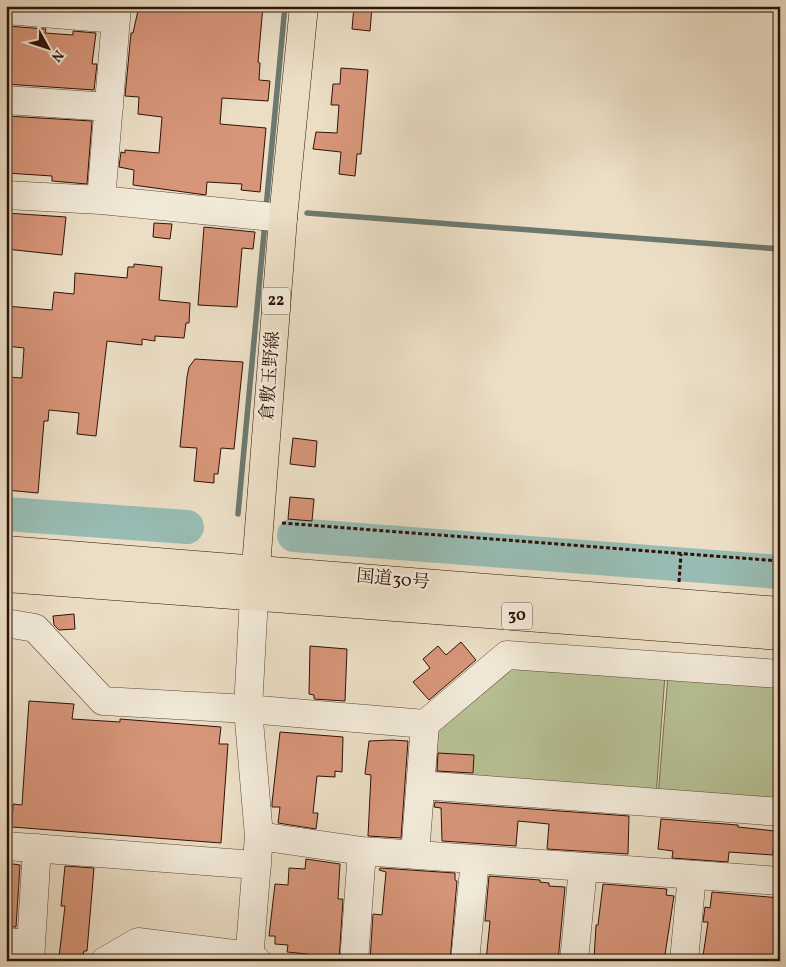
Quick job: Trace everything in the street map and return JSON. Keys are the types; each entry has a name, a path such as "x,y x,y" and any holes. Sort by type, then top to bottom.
{"main road":[{"name":"倉敷玉野線","path":"254,597 259,521 271,217 304,6"},
{"name":"国道30号","path":"6,550 780,611"},
{"name":"国道30号","path":"6,578 780,636"}],"street":[{"path":"6,10 117,12 101,200"},
{"path":"6,100 109,107"},
{"path":"6,194 101,200 271,217"},
{"path":"105,961 138,942 252,959 259,836 248,709 254,597"},
{"path":"6,623 35,628 103,701 248,709 426,724"},
{"path":"416,855 426,724 507,655 780,674"},
{"path":"421,785 780,812"},
{"path":"259,836 362,851 780,881"},
{"path":"6,846 256,865"},
{"path":"23,949 37,848"},
{"path":"354,961 362,851"},
{"path":"465,961 475,860"},
{"path":"574,961 583,868"},
{"path":"684,961 692,875"}],"path":[{"path":"259,521 780,561"},
{"path":"680,579 681,554"}],"green space":[{"path":"506,667 665,675 656,796 427,780 433,732"},
{"path":"668,675 780,685 780,807 658,797"},
{"path":"135,952 225,961 122,961"}],"building":[{"path":"139,6 263,6 258,62 260,63 259,80 270,81 268,101 222,98 220,124 266,128 260,192 241,190 242,184 207,182 206,195 133,185 134,170 119,167 121,152 125,153 125,150 159,153 162,117 138,114 139,97 125,96 131,33 133,33"},
{"path":"354,6 372,7 370,31 352,29"},
{"path":"6,26 46,29 45,33 73,35 73,31 96,33 92,64 97,64 94,90 6,84"},
{"path":"341,68 368,70 361,154 357,154 355,176 339,174 341,152 313,149 316,132 337,133 339,105 331,105 333,84 340,84"},
{"path":"6,116 92,121 87,184 52,181 52,176 6,173"},
{"path":"6,213 66,217 62,255 6,249"},
{"path":"154,223 172,224 170,239 153,237"},
{"path":"204,227 255,232 253,249 242,248 237,307 198,305"},
{"path":"134,264 162,267 159,300 190,303 189,323 186,323 184,338 155,336 155,341 142,339 142,345 107,341 96,436 77,434 79,413 49,410 48,421 44,421 38,493 6,490 6,377 22,378 24,348 6,346 6,306 52,310 54,292 74,294 75,273 127,278 128,267 134,267"},
{"path":"195,359 243,362 234,449 221,448 218,474 214,474 214,483 194,481 197,448 180,447 187,377 189,367"},
{"path":"293,438 317,441 315,467 290,464"},
{"path":"290,497 314,499 312,521 288,519"},
{"path":"74,614 75,629 59,630 54,625 53,616"},
{"path":"461,642 476,660 429,700 413,682 430,668 423,659 438,646 446,655"},
{"path":"310,646 347,649 345,701 314,699 314,695 309,694"},
{"path":"29,701 74,704 72,719 120,722 120,719 221,727 219,744 228,744 221,843 12,827 13,804 22,805"},
{"path":"280,732 343,737 342,772 335,771 335,777 317,776 313,813 318,813 316,829 278,823 280,807 272,807"},
{"path":"369,741 408,741 401,838 368,836 371,775 365,774"},
{"path":"438,753 474,755 473,773 437,771"},
{"path":"435,802 629,816 628,854 547,849 549,824 518,821 516,846 442,841 441,808 434,807"},
{"path":"661,819 738,825 738,827 775,831 775,834 780,834 780,851 773,851 773,855 729,852 728,862 672,858 673,851 658,849"},
{"path":"306,859 340,864 338,899 343,899 339,961 306,961 307,954 287,952 288,945 275,944 275,936 269,936 275,884 288,885 289,868 305,869"},
{"path":"6,863 20,865 16,927 6,927"},
{"path":"65,866 94,868 87,951 84,951 82,960 59,957 65,906 61,906"},
{"path":"380,868 455,873 455,880 457,881 450,961 370,961 373,914 382,915 386,872 379,870"},
{"path":"489,876 540,880 540,882 549,883 549,886 565,887 558,961 486,961 490,921 485,921"},
{"path":"603,884 667,889 666,895 674,896 664,961 594,959 596,925 598,925"},
{"path":"712,892 780,898 777,961 743,961 703,956 708,922 703,922 705,907 710,908"}],"waterway":[{"path":"266,208 285,6"},
{"path":"307,213 780,249"},
{"path":"238,514 265,222"},
{"path":"6,514 187,527"},
{"path":"294,535 780,572"}]}
